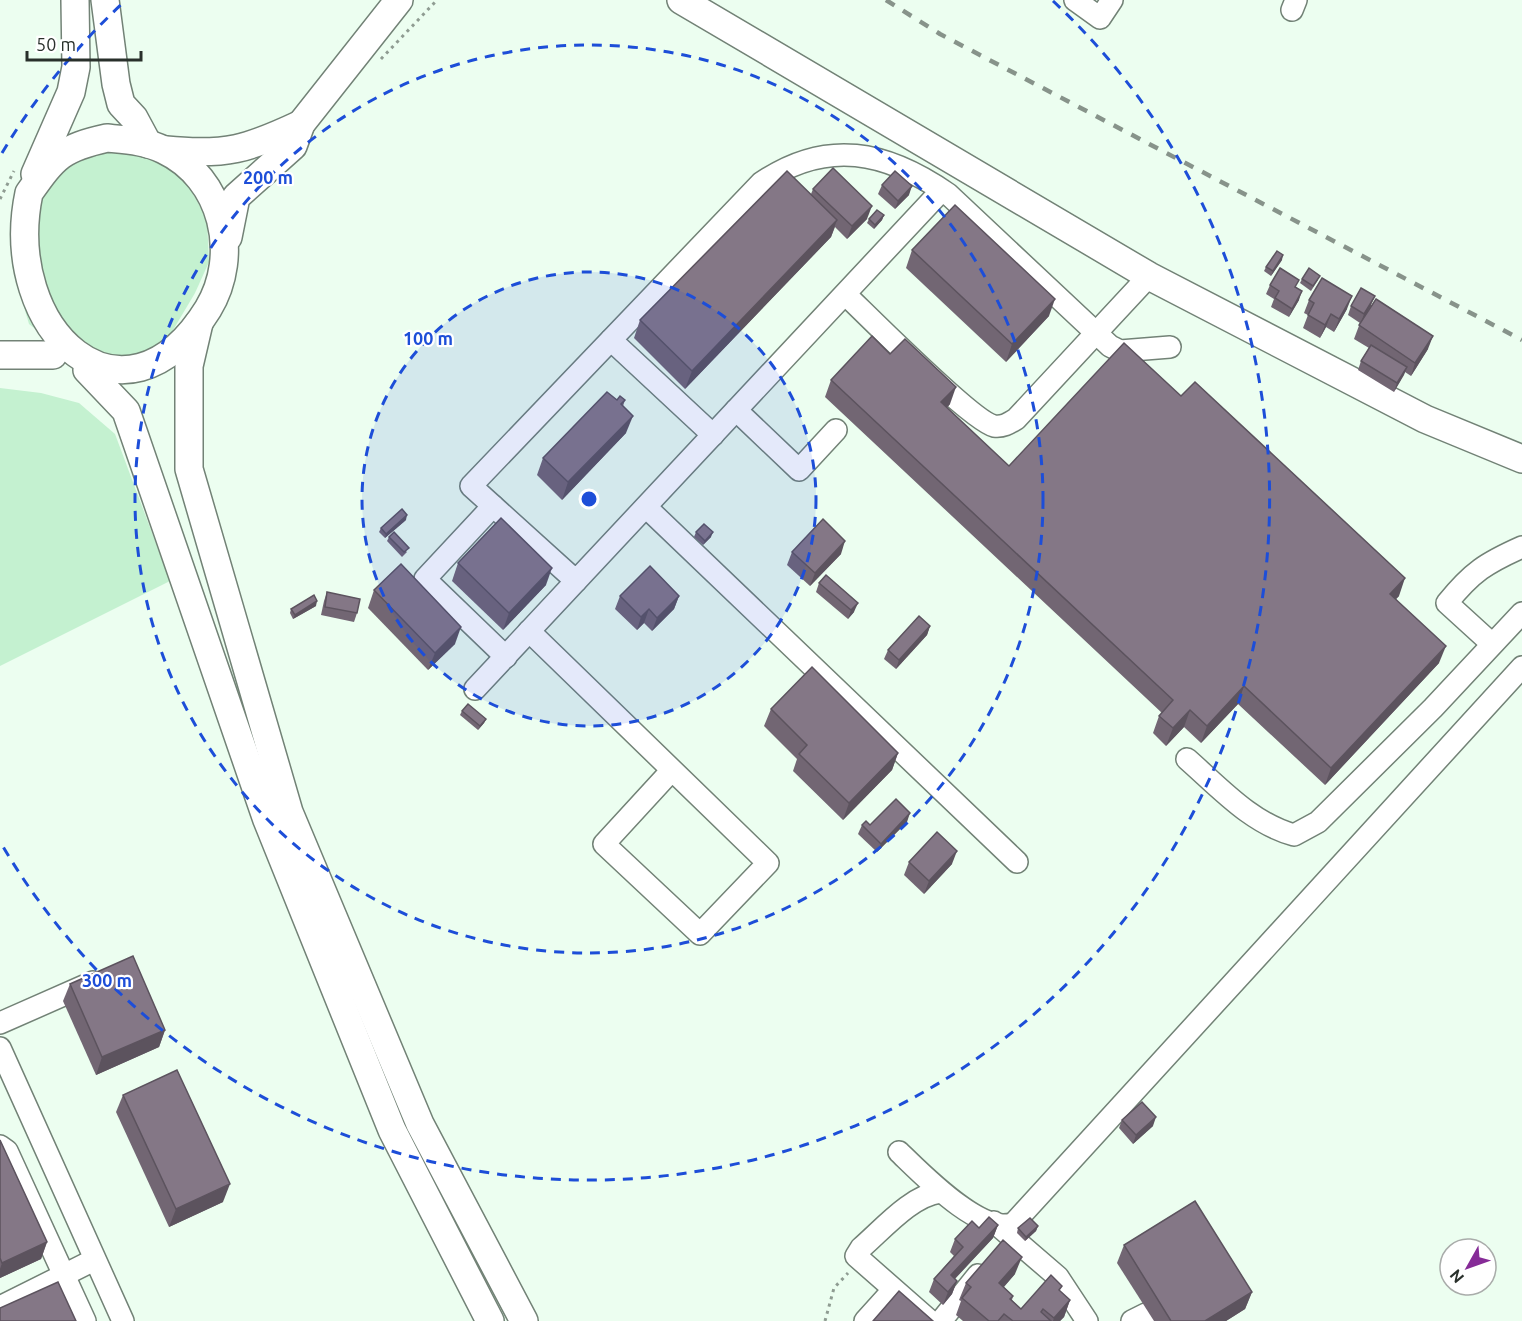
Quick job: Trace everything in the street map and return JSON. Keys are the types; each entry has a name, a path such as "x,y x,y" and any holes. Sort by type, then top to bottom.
{"main road":[{"path":"1,256 12,200 71,92 76,67 75,0"},
{"path":"105,0 116,84 121,104 135,118 156,147 187,165 203,183 216,203 223,226 225,252"},
{"path":"399,0 302,124 293,146 236,197 217,294 199,324 189,366 189,469 290,812 420,1124 524,1321"},
{"path":"681,0 1149,276 1425,420 1522,459"},
{"path":"12,200 74,145 107,138 208,154 266,141 302,124"},
{"path":"28,333 53,355 87,370 118,371 150,360 176,344 199,324"},
{"path":"0,356 53,355"},
{"path":"87,370 126,411 267,820 392,1130 490,1321"}],"street":[{"path":"1075,0 1100,18 1112,0"},
{"path":"576,582 471,486 761,183 780,170 805,161 839,155 877,158 903,166 942,190 1110,346 1120,351 1170,347"},
{"path":"475,689 942,190"},
{"path":"846,295 969,410 993,426 1004,426 1016,419 1149,276"},
{"path":"611,340 713,435"},
{"path":"736,411 799,470 836,430"},
{"path":"493,506 425,579 506,657"},
{"path":"646,507 1017,862"},
{"path":"1492,644 1448,603 1470,575 1497,558 1522,547"},
{"path":"1186,759 1245,811 1273,829 1294,835 1318,822 1433,708 1522,613"},
{"path":"529,632 672,770 768,863 700,934 604,844 672,770"},
{"path":"899,1152 956,1205 1006,1226 1020,1218 1522,667"},
{"path":"0,1023 113,973"},
{"path":"0,1048 8,1084 123,1321"},
{"path":"0,1146 10,1158 85,1321"},
{"path":"930,1321 856,1256 861,1248 927,1194 940,1191"},
{"path":"994,1222 1058,1277 1084,1320"},
{"path":"941,1321 1010,1236"},
{"path":"0,1307 94,1260"},
{"path":"865,1321 893,1290"}],"path":[{"path":"374,66 437,0"},
{"path":"12,200 15,168"},
{"path":"825,1321 827,1306 834,1288 861,1261"}],"green space":[{"path":"108,147 152,159 184,178 207,219 209,262 195,293 163,347 105,362 63,351 29,324 12,266 30,210 59,164"},
{"path":"0,388 41,393 79,403 115,434 170,581 0,666"}],"building":[{"path":"833,168 872,206 852,226 813,189"},
{"path":"787,171 837,220 692,371 640,320"},
{"path":"895,171 912,186 898,201 882,185"},
{"path":"955,205 1055,299 1012,344 912,250"},
{"path":"877,210 884,215 875,225 869,219"},
{"path":"1277,251 1283,255 1273,271 1266,267"},
{"path":"1280,268 1299,280 1295,287 1302,291 1292,309 1275,298 1279,291 1270,285"},
{"path":"1309,268 1320,276 1313,286 1302,279"},
{"path":"1322,278 1352,296 1339,319 1331,314 1325,325 1308,315 1314,303 1309,300"},
{"path":"1361,288 1375,296 1364,314 1351,306"},
{"path":"1376,299 1433,336 1415,363 1359,325"},
{"path":"872,336 890,354 905,339 956,387 941,402 1009,466 1124,343 1181,396 1195,382 1405,578 1390,594 1446,646 1331,768 1244,686 1207,726 1190,710 1173,728 1159,716 1173,700 831,380"},
{"path":"1371,345 1407,367 1397,383 1361,361"},
{"path":"607,392 617,400 620,396 625,400 621,404 633,416 568,482 543,458"},
{"path":"402,509 407,515 386,534 381,528"},
{"path":"501,518 552,568 509,613 458,563"},
{"path":"823,519 845,541 815,573 792,552"},
{"path":"704,524 713,532 705,541 696,532"},
{"path":"394,532 409,548 404,552 389,537"},
{"path":"401,564 461,627 435,653 374,590"},
{"path":"650,566 679,596 657,618 649,609 641,617 620,596"},
{"path":"826,575 858,603 851,610 819,583"},
{"path":"327,592 360,599 357,613 325,607"},
{"path":"314,595 317,601 295,615 291,609"},
{"path":"919,616 930,626 899,660 888,650"},
{"path":"812,667 898,753 849,803 799,754 807,745 771,709"},
{"path":"468,704 486,719 480,726 462,711"},
{"path":"896,799 910,813 881,844 862,825 866,821 870,825"},
{"path":"937,832 957,851 929,881 909,862"},
{"path":"133,956 165,1030 102,1057 70,984"},
{"path":"177,1070 230,1184 176,1209 123,1095"},
{"path":"1142,1102 1156,1117 1136,1135 1122,1120"},
{"path":"0,1140 47,1242 2,1263 0,1258"},
{"path":"1195,1201 1252,1292 1205,1321 1171,1321 1124,1245"},
{"path":"989,1217 998,1225 951,1275 957,1281 948,1292 934,1279 963,1247 955,1239 972,1221 979,1228"},
{"path":"1030,1218 1038,1226 1026,1237 1018,1228"},
{"path":"1003,1240 1022,1257 999,1283 1013,1296 1010,1299 1021,1309 1051,1275 1062,1286 1059,1290 1070,1300 1054,1318 1043,1309 1041,1312 1051,1321 1013,1321 1004,1314 998,1321 989,1321 962,1298 971,1287 966,1283"},
{"path":"58,1282 76,1321 0,1321 0,1308"},
{"path":"899,1291 933,1321 873,1321"}],"railway":[{"path":"886,0 940,34 1522,340"}]}
